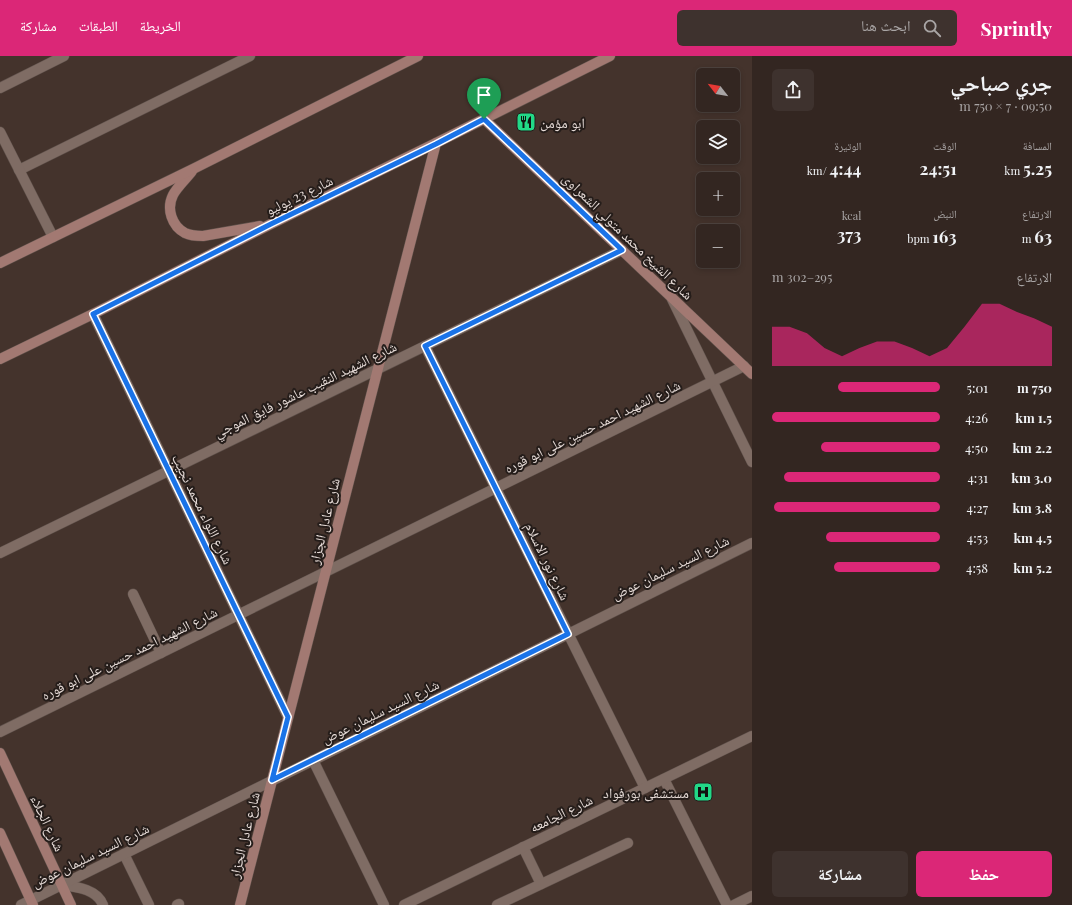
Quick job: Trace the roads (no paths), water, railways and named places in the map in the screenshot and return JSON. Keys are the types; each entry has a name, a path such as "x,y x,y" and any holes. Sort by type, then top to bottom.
{"main road":[{"path":"0,263 195,168 417,56"},
{"name":"شارع 23 يوليو","path":"0,359 271,224 436,144 610,56"},
{"name":"شارع الشيخ محمد متولي الشعراوى","path":"484,119 752,374"},
{"name":"شارع عادل الجزار","path":"240,905 436,144"},
{"path":"195,168 173,195 170,203 170,212 173,221 178,228 186,234 203,236 271,224"},
{"name":"شارع الجلاء","path":"0,753 71,905"},
{"path":"0,833 32,902"}],"street":[{"path":"0,88 64,56"},
{"path":"19,170 250,56"},
{"path":"0,132 53,237"},
{"name":"شارع الشهيد النقيب عاشور فايق الموجي","path":"0,553 622,250"},
{"path":"671,297 752,462"},
{"name":"شارع اللواء محمد نجيب","path":"93,314 288,717"},
{"name":"شارع نور الاسلام","path":"425,346 645,788"},
{"name":"شارع الشهيد احمد حسين على ابو قوره","path":"0,732 744,366"},
{"name":"شارع السيد سليمان عوض","path":"20,905 32,902 62,885 272,780 752,542"},
{"path":"133,594 161,653"},
{"name":"شارع الجامعه","path":"404,905 752,736"},
{"path":"313,760 384,905"},
{"path":"664,779 727,905"},
{"path":"497,905 628,843"},
{"path":"523,847 541,884"},
{"path":"124,854 149,905"},
{"path":"62,885 93,893 99,897 103,905"},
{"path":"734,905 752,896"}],"place":[{"name":"ابو مؤمن","path":"526,122"},
{"name":"مستشفى بورفواد","path":"703,792"}]}
